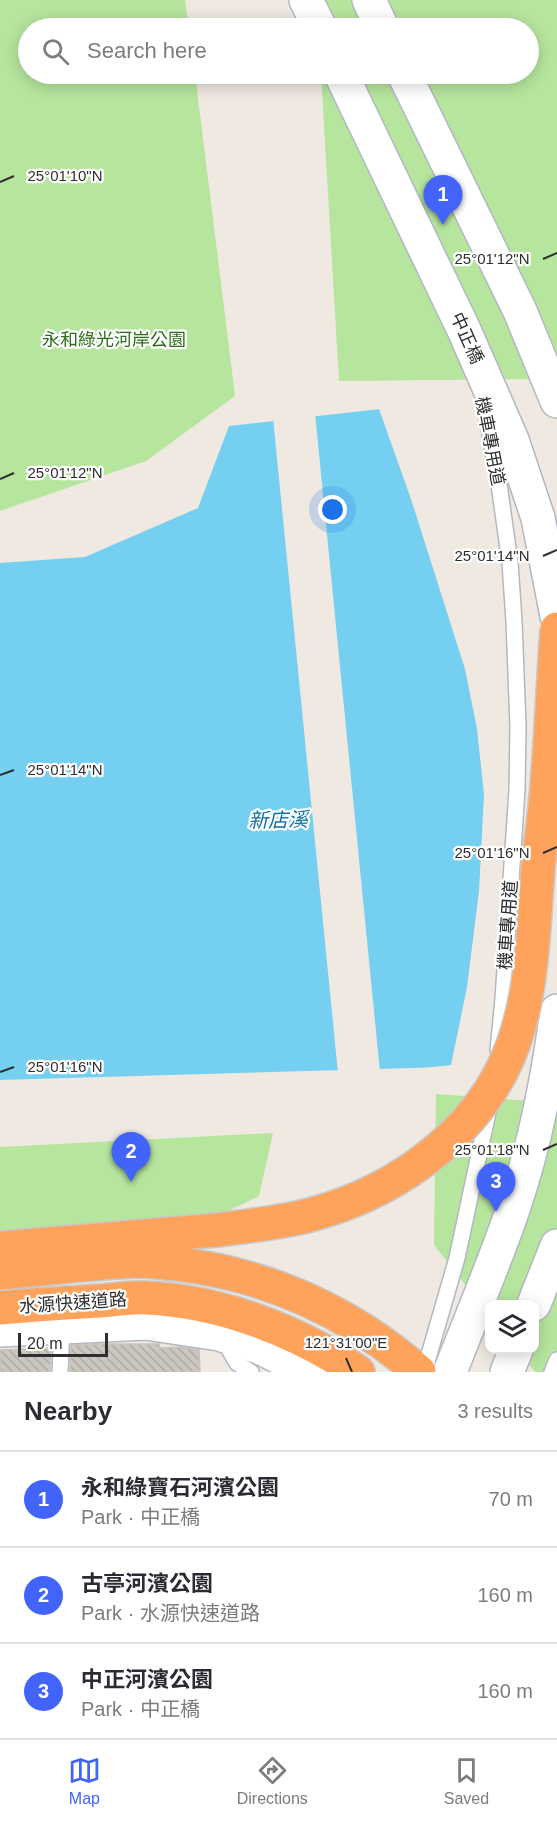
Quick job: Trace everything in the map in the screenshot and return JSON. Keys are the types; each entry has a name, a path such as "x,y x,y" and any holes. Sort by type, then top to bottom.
{"highway":[{"path":"0,1248 217,1230 269,1224 310,1215 348,1202 392,1181 429,1158 458,1132 484,1102 506,1064 520,1026 532,948 546,795 557,629"},
{"name":"水源快速道路","path":"0,1273 143,1261 200,1267 251,1279 304,1298 355,1324 394,1350 419,1372"},
{"name":"水源快速道路","path":"0,1308 146,1310 195,1304 246,1317 296,1336 358,1372"}],"main road":[{"path":"306,0 315,18"},
{"path":"369,0 377,18"},
{"name":"中正橋","path":"346,84 464,330 512,440 538,518 557,616"},
{"path":"409,84 520,311 557,401"},
{"path":"450,1372 513,1210 543,1097 557,1011"},
{"path":"536,1300 557,1246"},
{"path":"0,1330 62,1327 146,1310 259,1347 309,1372"},
{"path":"507,1372 514,1354"}],"lane":[{"path":"520,311 557,371"},
{"name":"機車專用道","path":"424,1372 456,1258 494,1084 503,999 517,790 518,726 510,563 488,419 464,330"},
{"path":"60,1372 62,1327"},
{"path":"219,1334 237,1363 251,1372"},
{"path":"552,1372 557,1360"}],"green space":[{"name":"永和綠光河岸公園","path":"0,0 185,0 188,18 18,18 18,84 196,84 235,396 146,461 0,511"},
{"path":"316,0 557,0 557,377 339,381 322,84 539,84 539,18 317,18"},
{"path":"436,1094 557,1103 557,1372 535,1372 520,1354 539,1354 539,1300 485,1300 485,1310 434,1245"},
{"path":"273,1133 259,1196 197,1226 0,1239 0,1147"}],"water":[{"name":"新店溪","path":"557,395 482,1066 0,1080 0,563 85,557 198,508 229,426 486,397"}],"pier":[{"path":"557,392 557,1076 482,1069 397,1071 451,1065 467,987 479,891 484,794 477,729 465,669 412,502 378,406 486,394"},
{"path":"315,413 380,1072 338,1073 273,418"}],"building":[{"path":"159,1344 160,1348 180,1347 199,1350 200,1372 70,1372 71,1345"},
{"path":"51,1348 50,1372 0,1372 0,1350"}],"place":[{"name":"永和綠寶石河濱公園","path":"443,225"},
{"name":"古亭河濱公園","path":"131,1182"},
{"name":"中正河濱公園","path":"496,1212"}]}
